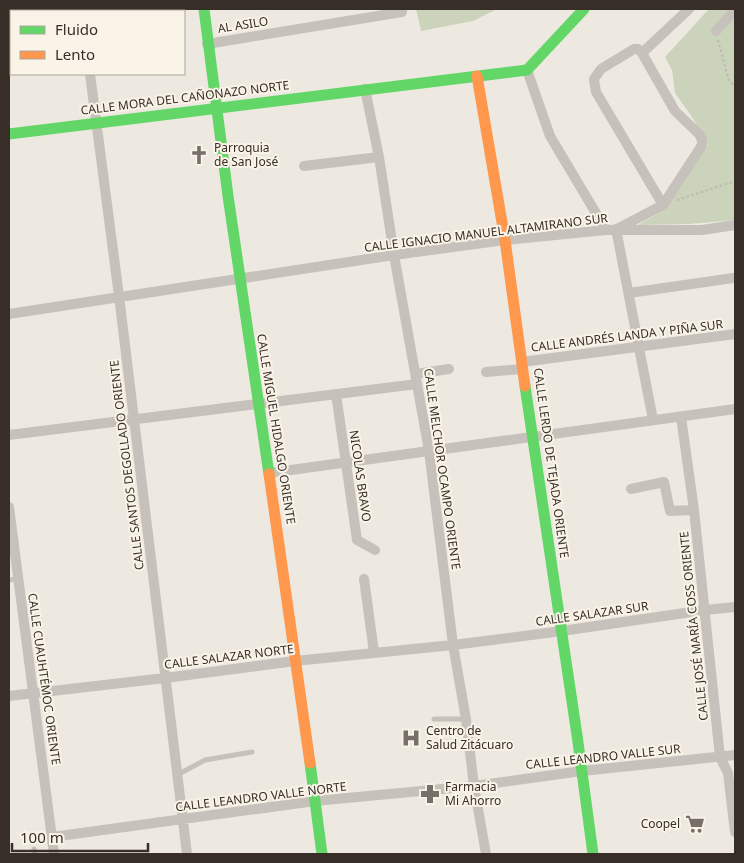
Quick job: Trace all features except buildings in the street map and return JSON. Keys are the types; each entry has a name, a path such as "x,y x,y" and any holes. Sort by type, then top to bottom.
{"street":[{"name":"CALLE MIGUEL HIDALGO ORIENTE","path":"204,9 207,44 322,854"},
{"path":"584,9 527,70 550,136 611,229 629,293 653,420"},
{"path":"663,205 596,92 594,79 601,70 638,51 689,9"},
{"path":"716,31 735,10"},
{"name":"AL ASILO","path":"207,44 402,12"},
{"path":"611,229 663,205 702,145 699,134 675,111 638,51"},
{"name":"CALLE MORA DEL CAÑONAZO NORTE","path":"9,134 527,70"},
{"name":"CALLE SANTOS DEGOLLADO ORIENTE","path":"90,75 187,854"},
{"name":"CALLE LERDO DE TEJADA ORIENTE","path":"477,76 505,240 593,854"},
{"name":"CALLE MELCHOR OCAMPO ORIENTE","path":"365,89 380,157 394,256 429,451 453,645 486,854"},
{"path":"304,166 380,157"},
{"name":"CALLE IGNACIO MANUEL ALTAMIRANO SUR","path":"9,314 119,296 505,240 611,229 702,230 735,225"},
{"path":"629,293 733,278"},
{"name":"CALLE ANDRÉS LANDA Y PIÑA SUR","path":"486,372 735,334"},
{"path":"9,435 336,394 417,379 449,369"},
{"name":"NICOLAS BRAVO","path":"336,394 357,540 375,550"},
{"path":"269,473 735,409"},
{"name":"CALLE JOSÉ MARÍA COSS ORIENTE","path":"682,416 694,510 720,757 728,773 735,832"},
{"path":"630,489 664,482 670,511 694,510"},
{"name":"CALLE CUAUHTÉMOC ORIENTE","path":"9,507 13,579 34,693 54,854"},
{"path":"364,579 374,652"},
{"name":"CALLE SALAZAR SUR","path":"453,645 735,607"},
{"name":"CALLE SALAZAR NORTE","path":"9,696 295,661 453,645"},
{"name":"CALLE LEANDRO VALLE SUR","path":"474,786 582,771 735,755"},
{"name":"CALLE LEANDRO VALLE NORTE","path":"52,837 315,801 474,786"}],"lane":[{"path":"434,719 466,719"},
{"path":"178,775 205,760 252,752"}],"path":[{"path":"716,31 729,81 735,86"},
{"path":"663,205 735,181"}],"green space":[{"path":"416,9 497,9 473,21 421,31"},
{"path":"709,9 735,9 735,220 689,224 638,225 666,209 663,205 708,145 675,93 672,70 665,57"}],"traffic: fast":[{"path":"204,9 228,196 269,474"},
{"path":"9,134 527,70 584,9"},
{"path":"525,386 593,854"},
{"path":"310,763 322,854"}],"traffic: slow":[{"path":"477,76 505,240 525,386"},
{"path":"269,474 310,763"}],"place":[{"name":"Parroquia de San José","path":"199,155"},
{"name":"Centro de Salud Zitácuaro","path":"411,738"},
{"name":"Farmacia Mi Ahorro","path":"430,794"},
{"name":"Coopel","path":"695,824"}]}
